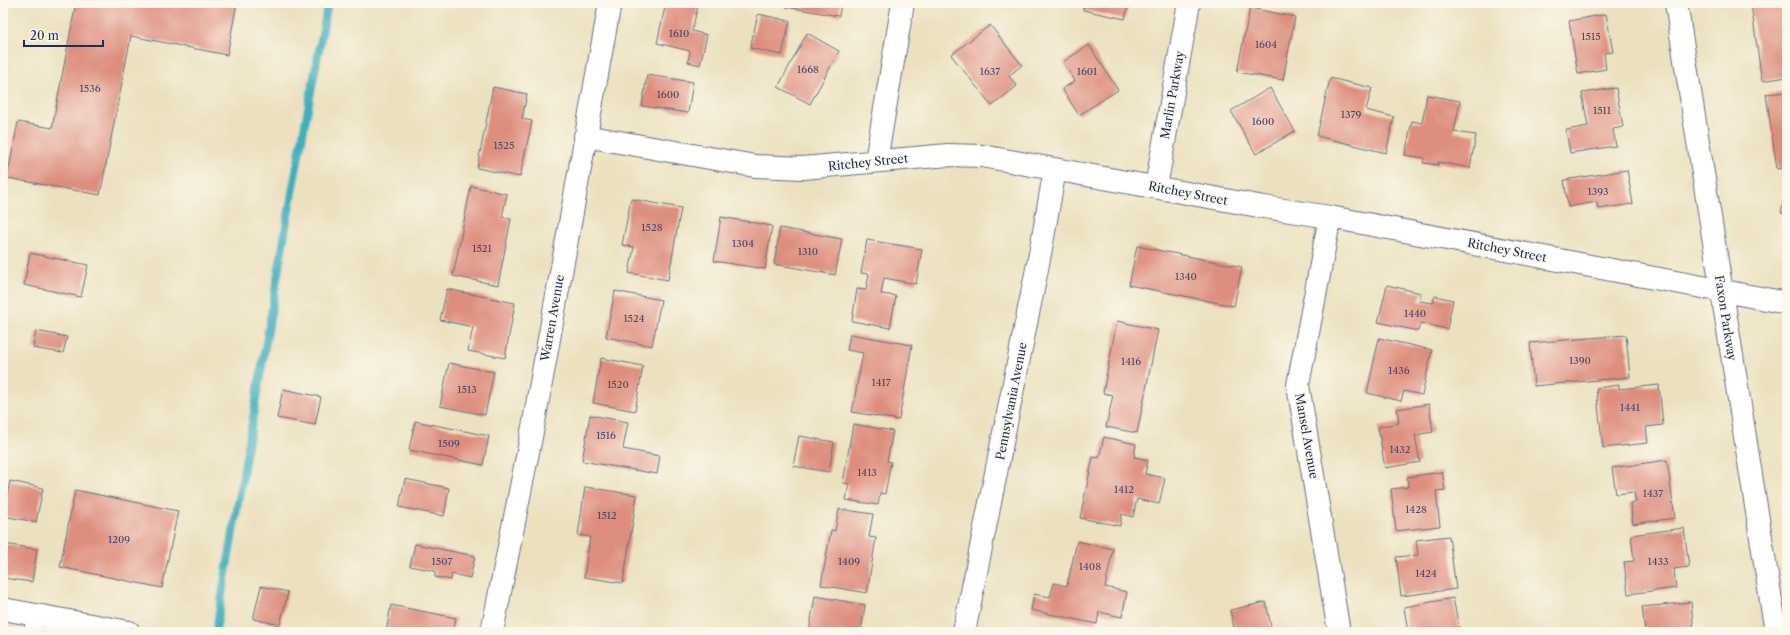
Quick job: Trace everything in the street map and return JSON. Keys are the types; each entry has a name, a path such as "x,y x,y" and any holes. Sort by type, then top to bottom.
{"street":[{"name":"Warren Avenue","path":"492,632 533,427 610,3"},
{"path":"876,160 904,3"},
{"name":"Marlin Parkway","path":"1156,187 1189,3"},
{"name":"Faxon Parkway","path":"1676,3 1776,632"},
{"name":"Ritchey Street","path":"585,136 754,166 803,168 876,160 948,155 982,156 1264,207 1330,217 1787,303"},
{"name":"Pennsylvania Avenue","path":"964,632 1039,262 1055,169"},
{"name":"Mansel Avenue","path":"1330,217 1298,385 1339,632"},
{"path":"3,608 34,623 129,632"}],"building":[{"path":"76,3 237,3 227,55 131,36 100,195 7,178 18,122 52,128"},
{"path":"666,3 688,3 698,5 692,31 707,35 700,65 688,62 690,51 657,43"},
{"path":"787,3 841,3 839,16 786,7"},
{"path":"1084,3 1129,3 1125,19 1083,10"},
{"path":"1787,3 1787,77 1762,81 1751,5"},
{"path":"1250,8 1295,17 1283,80 1237,72"},
{"path":"758,14 790,21 782,55 750,48"},
{"path":"1606,14 1613,52 1604,53 1606,69 1578,74 1569,21"},
{"path":"990,25 1022,65 1009,76 1017,86 992,106 951,55"},
{"path":"807,33 839,51 810,104 778,87"},
{"path":"1089,45 1118,90 1079,115 1062,89 1075,81 1063,62"},
{"path":"647,75 693,82 688,113 642,106"},
{"path":"1330,78 1372,88 1366,110 1394,117 1386,153 1317,136"},
{"path":"493,87 527,94 522,119 532,121 520,177 477,168"},
{"path":"1270,88 1295,131 1256,154 1231,111"},
{"path":"1616,88 1623,127 1613,129 1616,146 1570,153 1566,130 1588,126 1582,93"},
{"path":"1787,92 1787,168 1777,169 1766,94"},
{"path":"1427,95 1460,101 1454,132 1476,135 1470,168 1438,162 1438,165 1423,163 1424,158 1405,155 1412,121 1422,123"},
{"path":"1627,170 1633,204 1598,209 1597,202 1568,207 1564,180"},
{"path":"471,186 507,194 502,217 511,219 498,285 453,276"},
{"path":"1785,192 1787,193 1787,214 1781,213"},
{"path":"631,199 681,208 668,280 629,273 634,247 622,245"},
{"path":"721,217 772,226 765,269 714,261"},
{"path":"780,228 842,239 835,275 774,264"},
{"path":"867,240 922,249 916,284 884,278 881,294 896,296 890,328 852,321 857,289 866,290 869,274 861,273"},
{"path":"1137,246 1242,267 1234,306 1129,285"},
{"path":"30,253 88,265 81,297 24,285"},
{"path":"1387,285 1421,293 1419,301 1433,303 1435,296 1453,300 1447,329 1420,323 1418,331 1378,322"},
{"path":"447,289 515,303 505,358 468,351 473,327 440,320"},
{"path":"615,291 661,300 652,346 606,337"},
{"path":"1117,321 1158,330 1137,433 1106,427 1113,395 1103,393"},
{"path":"36,331 67,337 63,353 33,348"},
{"path":"850,334 912,345 899,420 852,412 863,353 847,350"},
{"path":"1626,335 1630,377 1534,386 1530,343"},
{"path":"1379,338 1432,350 1422,395 1404,391 1401,401 1367,393"},
{"path":"601,358 643,366 635,411 593,403"},
{"path":"449,363 494,372 485,415 440,406"},
{"path":"1619,385 1619,389 1659,385 1663,425 1646,427 1648,443 1603,448 1596,388"},
{"path":"283,389 321,397 315,425 277,418"},
{"path":"1429,404 1433,432 1415,435 1420,462 1385,468 1378,427 1399,423 1397,409"},
{"path":"590,415 628,422 623,449 660,456 657,474 582,461"},
{"path":"415,421 489,436 483,465 409,450"},
{"path":"853,424 893,431 887,461 891,462 885,494 880,493 878,505 846,500 849,484 843,483"},
{"path":"799,436 834,442 829,472 793,466"},
{"path":"1104,437 1136,444 1134,457 1148,460 1145,474 1165,478 1159,504 1137,499 1133,517 1122,514 1120,526 1080,518 1093,457 1099,458"},
{"path":"1667,460 1675,518 1633,524 1630,503 1636,502 1634,492 1616,494 1612,468"},
{"path":"1442,472 1445,490 1436,491 1440,526 1396,531 1391,489 1408,487 1407,477"},
{"path":"405,479 449,488 444,516 399,507"},
{"path":"10,481 43,488 36,522 3,516"},
{"path":"585,487 637,495 623,583 584,577 590,537 578,535"},
{"path":"75,490 178,511 162,588 60,567"},
{"path":"839,509 873,514 869,537 876,538 867,593 821,585 831,530 835,531"},
{"path":"1684,528 1689,567 1674,569 1676,588 1628,594 1624,562 1634,561 1631,535"},
{"path":"1449,536 1456,589 1401,596 1396,557 1418,555 1416,540"},
{"path":"1077,541 1113,549 1105,587 1127,592 1122,617 1099,612 1097,624 1031,610 1034,594 1050,597 1054,583 1067,586"},
{"path":"3,544 37,549 32,582 3,578"},
{"path":"415,544 475,556 470,578 452,574 451,580 435,577 435,571 410,566"},
{"path":"261,586 288,592 280,625 253,619"},
{"path":"815,596 865,605 861,632 809,632"},
{"path":"1453,598 1460,632 1408,632 1404,607"},
{"path":"1266,602 1272,632 1235,632 1230,610"},
{"path":"1691,602 1694,632 1645,632 1642,607"},
{"path":"391,605 456,618 453,632 386,632"}],"waterway":[{"path":"216,630 293,187 328,3"}]}
